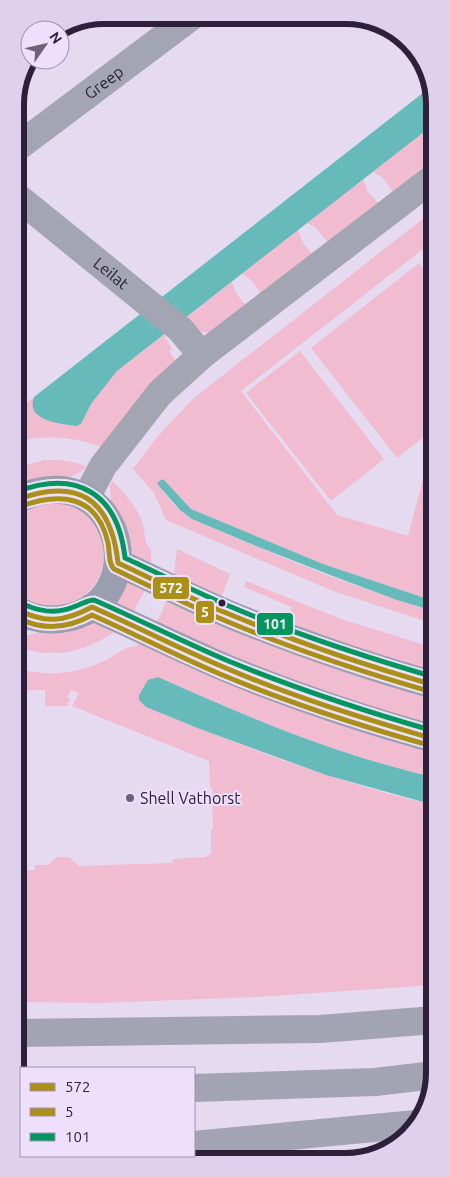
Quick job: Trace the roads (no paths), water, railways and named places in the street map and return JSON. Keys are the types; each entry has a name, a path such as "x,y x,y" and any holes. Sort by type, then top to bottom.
{"highway":[{"path":"24,1033 320,1030 426,1021"},
{"path":"195,1088 375,1082 426,1076"},
{"path":"195,1145 407,1125"}],"main road":[{"path":"24,496 32,492 49,489 68,490 96,505 115,534 118,563 112,582 104,595 92,607 78,615 62,620 44,620 24,616"},
{"path":"118,563 271,631 352,661 426,684"},
{"path":"92,607 221,666 343,711 426,737"}],"street":[{"name":"Greep","path":"24,141 181,24"},
{"path":"86,498 103,466 160,393 202,355 426,183"},
{"name":"Leilat","path":"24,202 180,329 202,355"}],"place":[{"name":"Shell Vathorst","path":"130,798"}]}
